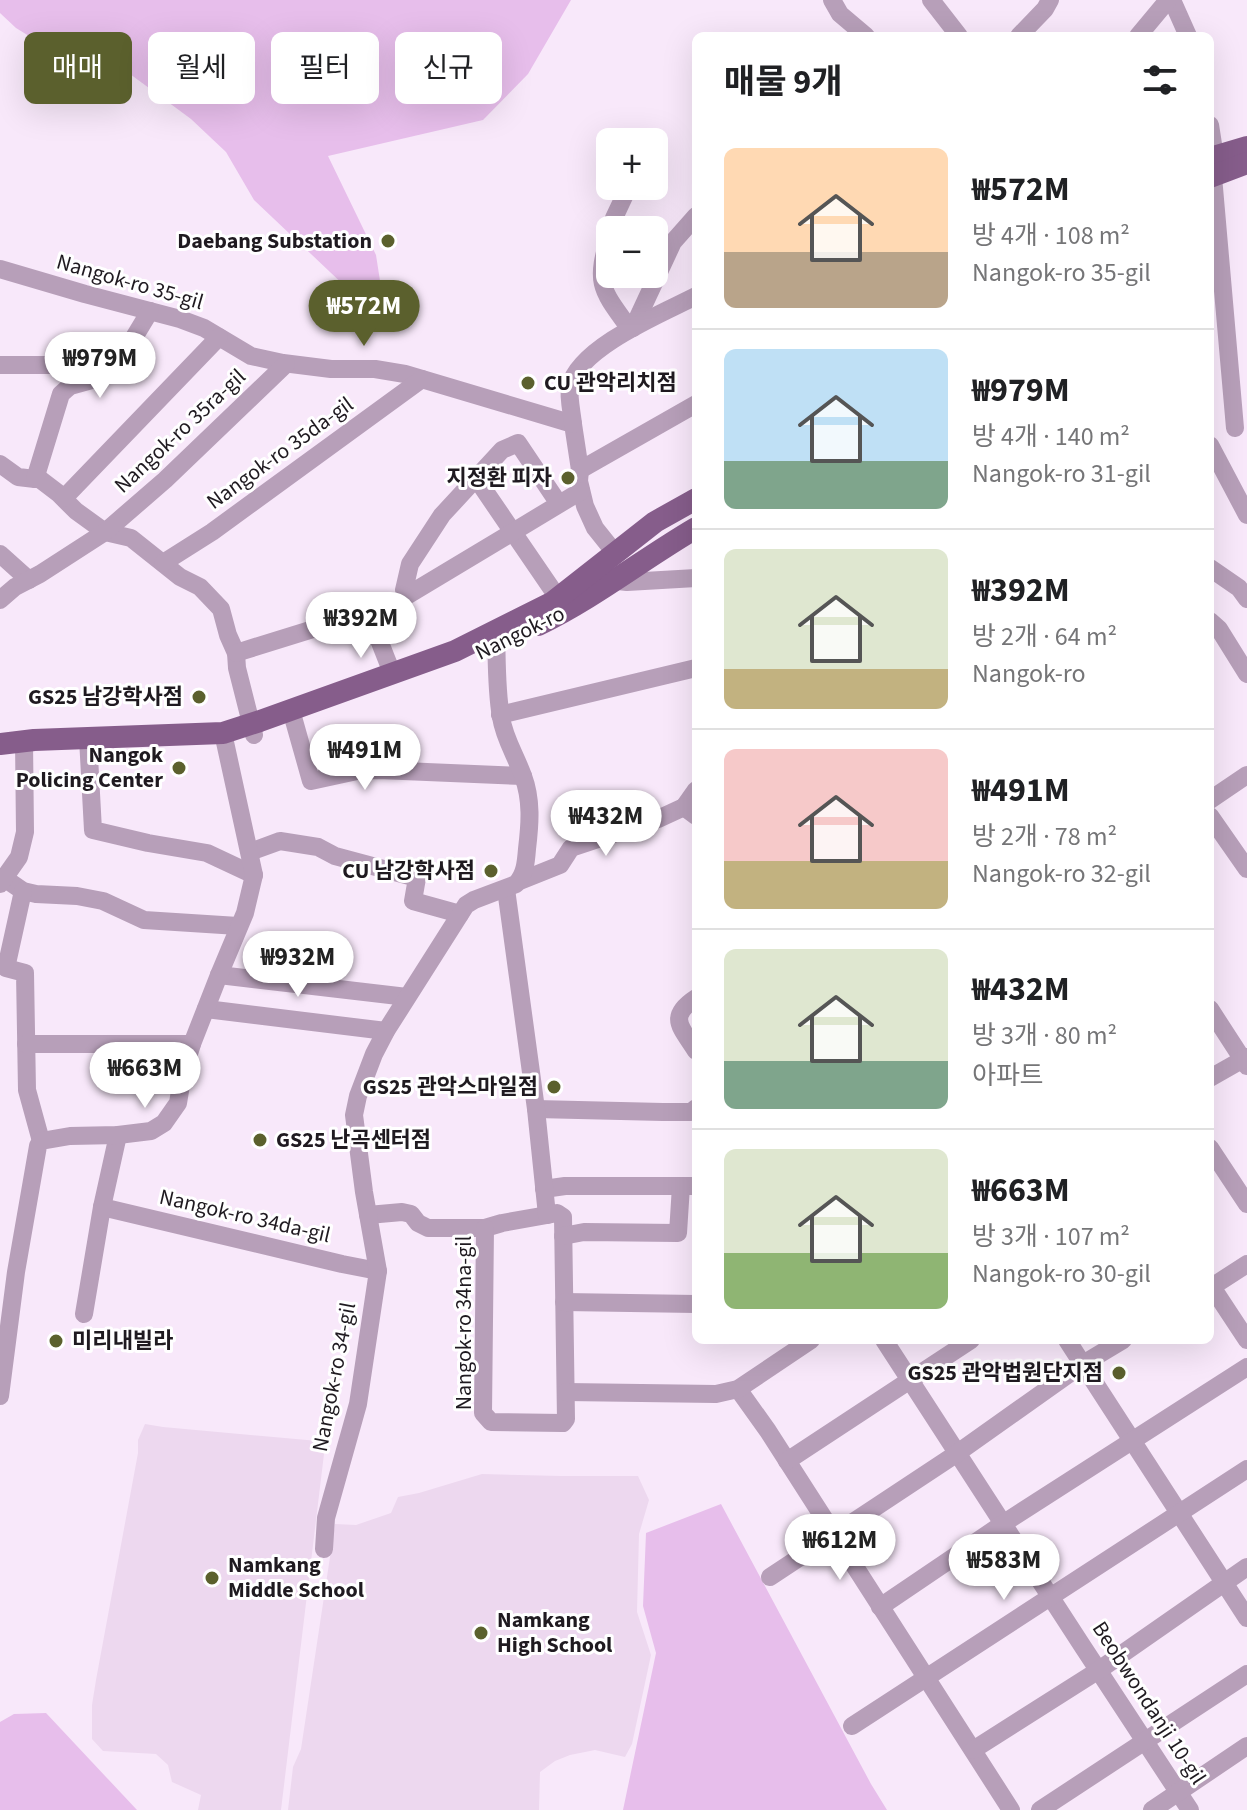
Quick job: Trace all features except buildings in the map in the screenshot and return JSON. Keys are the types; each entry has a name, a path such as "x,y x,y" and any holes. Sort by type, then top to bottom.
{"main road":[{"path":"1214,164 1247,147"},
{"path":"1214,165 1247,163"},
{"name":"Nangok-ro","path":"0,744 24,746 224,739 459,663 558,598 655,522 692,501"},
{"name":"Nangok-ro","path":"293,716 392,673 563,613 692,530"},
{"name":"Nangok-ro","path":"0,754 24,746"}],"street":[{"path":"832,0 840,14 861,32"},
{"path":"931,0 956,32"},
{"path":"1023,32 1050,0"},
{"path":"1142,32 1170,0 1186,32"},
{"path":"1214,183 1241,424 1214,441"},
{"path":"631,328 673,242 692,221"},
{"name":"Nangok-ro 35-gil","path":"0,269 180,319 204,328 251,356 331,369 375,369 422,379 573,424"},
{"path":"603,288 631,328"},
{"path":"615,553 595,528 585,506 570,387 584,363 623,332 692,298"},
{"path":"35,479 61,394 70,386 99,378 115,369 150,311"},
{"path":"64,498 219,337"},
{"name":"Nangok-ro 35ra-gil","path":"0,600 15,587 105,532 165,480 286,364"},
{"path":"0,365 65,365 70,370 70,386"},
{"name":"Nangok-ro 35da-gil","path":"163,563 212,532 422,379"},
{"path":"580,470 692,406"},
{"path":"559,504 518,443 502,450 442,515 410,564 404,590 408,595 581,491"},
{"path":"1214,452 1247,515"},
{"path":"0,464 18,477 37,477 105,532 131,538 180,577 200,587 221,609 236,653 252,730"},
{"name":"Nangok-ro","path":"476,478 558,598"},
{"path":"0,554 29,580"},
{"path":"1214,571 1239,588 1247,599"},
{"path":"587,575 627,582 692,578"},
{"path":"236,653 368,612 392,673"},
{"path":"1214,625 1247,674"},
{"path":"496,638 500,715 504,733 523,776 531,819 526,866 513,885 544,1189 547,1215 557,1213 563,1217 563,1236 584,1232 678,1233 688,1186 565,1186 544,1189"},
{"path":"500,715 692,669"},
{"path":"293,716 311,781 357,771 379,770 523,776"},
{"path":"41,1141 151,1131 164,1123 178,1103 192,1044 245,913 254,875 224,739"},
{"path":"88,743 93,830 207,853 254,875"},
{"path":"24,746 25,832 19,857 2,881 36,894 103,901 144,920 238,926"},
{"path":"1214,797 1247,775"},
{"name":"Nangok-ro 34-gil","path":"324,1549 326,1518 358,1404 378,1271 354,1115 374,1054 466,905 560,865 571,848 658,819 690,812"},
{"path":"1214,822 1247,869"},
{"path":"250,852 280,841 318,847 335,856 417,878 413,901 460,914"},
{"path":"0,1396 16,1272 41,1141 27,1090 25,973 6,968 23,891"},
{"path":"219,975 407,997"},
{"path":"692,1001 682,1007 679,1017 679,1024 692,1045"},
{"path":"206,1009 386,1031"},
{"path":"1214,1015 1246,1061 1214,1076"},
{"path":"26,1044 192,1044"},
{"path":"536,1109 692,1111"},
{"path":"84,1314 118,1135"},
{"path":"1214,1154 1247,1204"},
{"name":"Nangok-ro 34da-gil","path":"102,1207 378,1271"},
{"path":"368,1215 402,1212 411,1214 418,1223 428,1228 485,1228"},
{"name":"Nangok-ro 34na-gil","path":"547,1215 485,1228 483,1413 491,1422 563,1423 566,1419 563,1236"},
{"path":"1214,1284 1247,1264"},
{"path":"1214,1290 1247,1340"},
{"path":"564,1302 692,1304"},
{"path":"566,1392 716,1394 738,1389 805,1344"},
{"name":"Beobwondanji 10-gil","path":"887,1344 1190,1810"},
{"path":"787,1461 965,1344"},
{"path":"1070,1344 1247,1618"},
{"path":"770,1577 1116,1344"},
{"path":"880,1607 1131,1439 1247,1367"},
{"path":"738,1389 1011,1810"},
{"path":"852,1726 1247,1469"},
{"path":"973,1750 1099,1670 1247,1567"},
{"path":"1040,1810 1247,1674"},
{"path":"1152,1810 1247,1746"}],"shaded area":[{"path":"0,0 571,0 528,74 502,101 502,32 395,32 395,104 499,104 483,120 328,156 376,255 387,326 254,200 226,152 171,104 255,104 255,32 148,32 148,87 132,75 132,32 24,33 0,13"},
{"name":"Namkang Middle School","path":"145,1424 318,1441 324,1454 281,1810 198,1810 201,1795 172,1782 168,1765 156,1754 103,1751 92,1739 96,1680 138,1440"},
{"name":"Namkang High School","path":"482,1474 638,1476 649,1500 639,1534 637,1612 651,1655 632,1744 625,1757 595,1750 555,1761 540,1772 539,1810 288,1810 293,1767 301,1749 335,1524 356,1525 391,1513 398,1497"},
{"path":"721,1504 887,1810 623,1810 656,1653 643,1606 646,1533"},
{"path":"46,1713 137,1810 0,1810 0,1722 14,1714"}],"place":[{"name":"Daebang Substation","path":"388,241"},
{"name":"CU 관악리치점","path":"528,383"},
{"name":"지정환 피자","path":"568,478"},
{"name":"GS25 남강학사점","path":"199,697"},
{"name":"Nangok Policing Center","path":"179,768"},
{"name":"CU 남강학사점","path":"491,871"},
{"name":"GS25 관악스마일점","path":"554,1087"},
{"name":"GS25 난곡센터점","path":"260,1140"},
{"name":"미리내빌라","path":"56,1341"},
{"name":"GS25 관악법원단지점","path":"1119,1373"},
{"name":"Namkang Middle School","path":"212,1578"},
{"name":"Namkang High School","path":"481,1633"}]}
